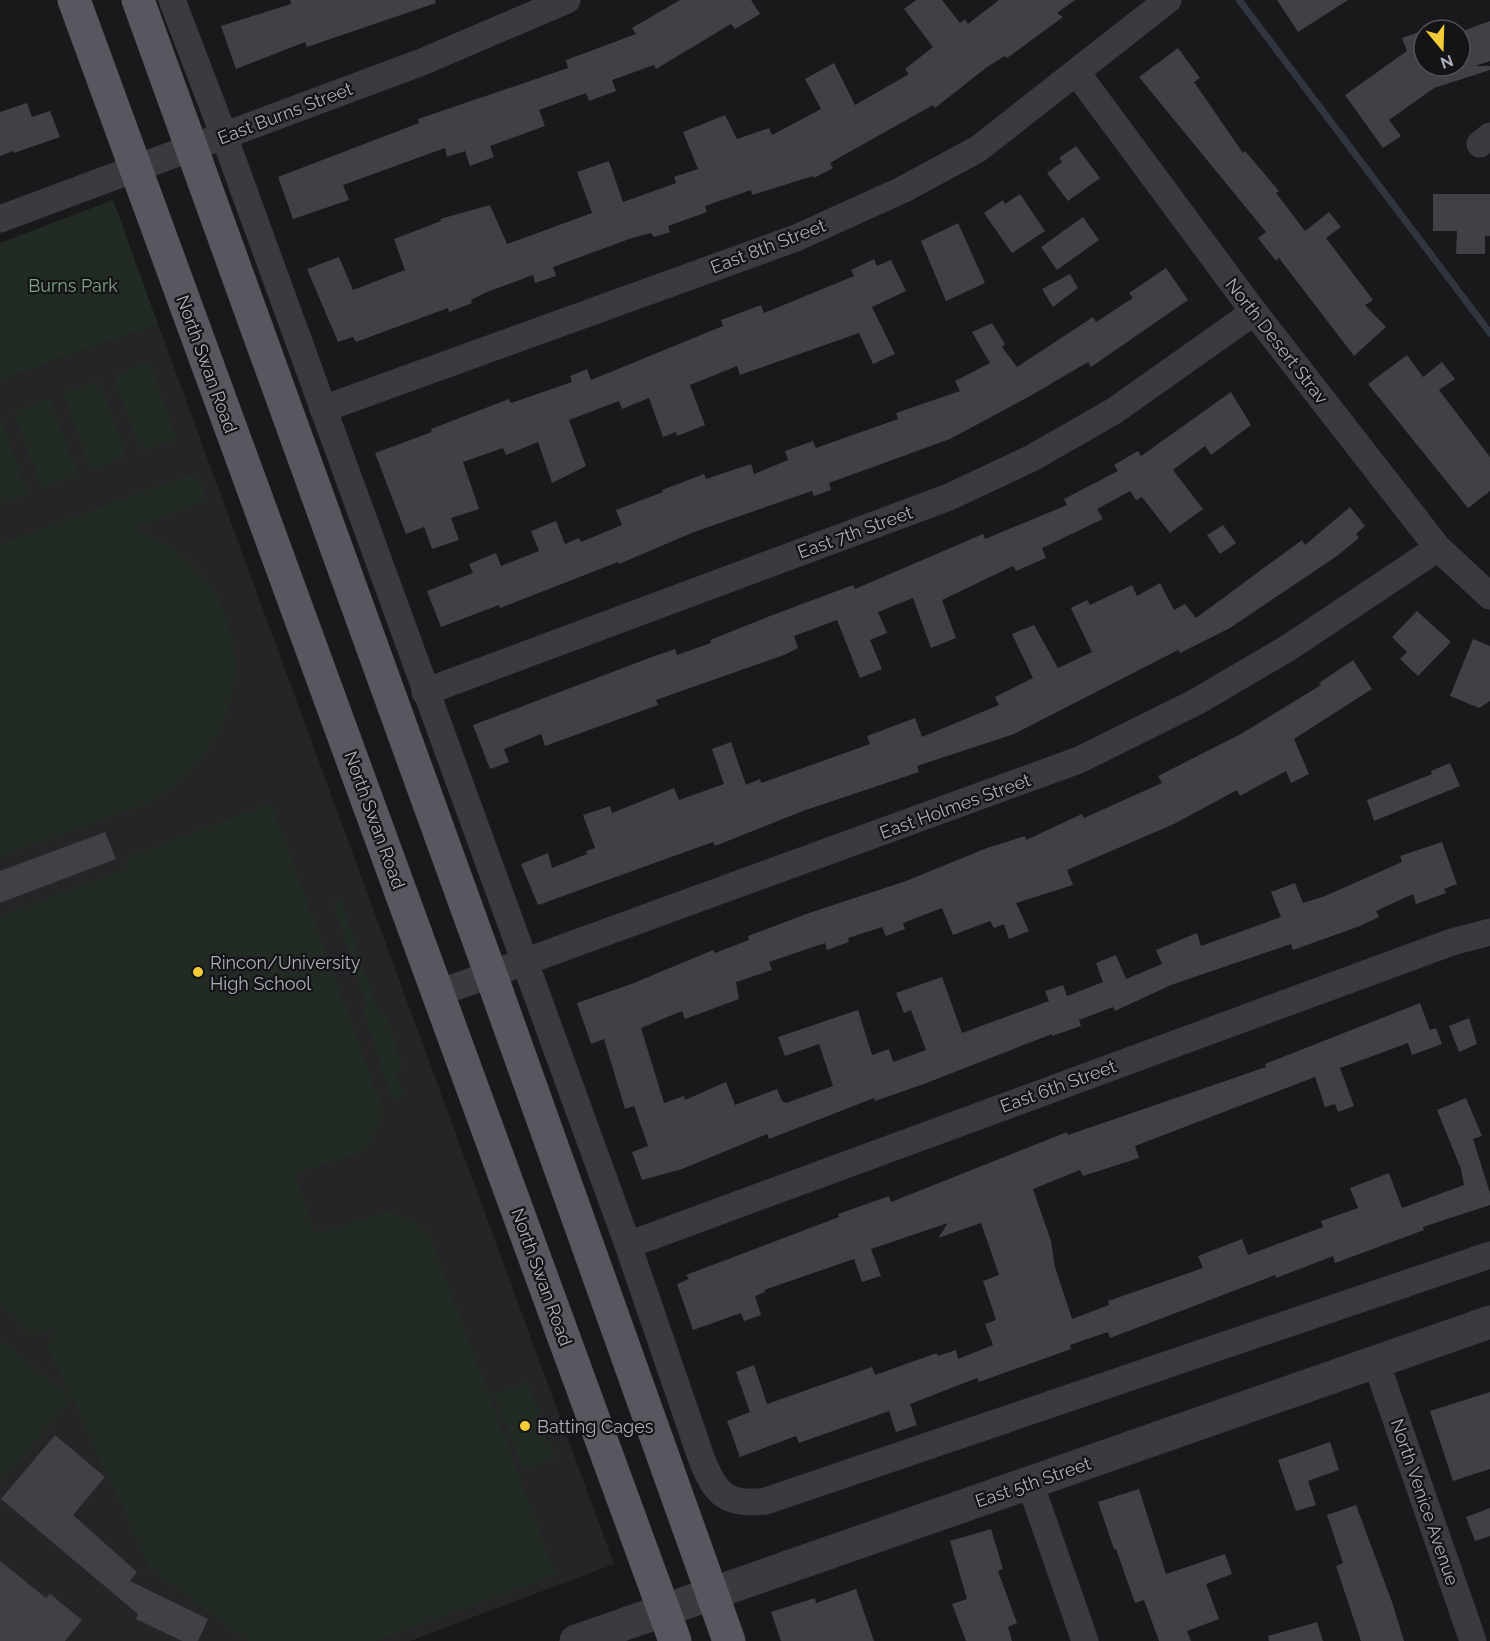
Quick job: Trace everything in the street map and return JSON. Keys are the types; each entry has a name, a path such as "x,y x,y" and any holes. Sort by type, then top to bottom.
{"main road":[{"name":"North Swan Road","path":"74,0 675,1641"},
{"path":"138,0 729,1641"}],"street":[{"path":"172,0 224,136 628,1245 710,1481 720,1494 746,1504 766,1501 1490,1255"},
{"name":"East Burns Street","path":"0,219 422,62 567,0"},
{"name":"East 8th Street","path":"323,409 796,238 902,190 978,149 1168,0"},
{"name":"North Desert Strav","path":"1077,73 1254,312 1438,548 1490,596"},
{"name":"East 7th Street","path":"425,692 959,492 1032,458 1114,411 1254,312"},
{"name":"East Holmes Street","path":"439,993 1079,760 1196,702 1288,648 1438,548"},
{"name":"East 6th Street","path":"628,1245 1452,942 1490,932"},
{"name":"East 5th Street","path":"576,1641 1490,1322"},
{"name":"North Venice Avenue","path":"1376,1362 1473,1641"},
{"path":"1030,1483 1085,1641"}],"shaded area":[{"name":"Rincon/University High School","path":"158,324 614,1564 410,1641 0,1641 0,380"}],"green space":[{"name":"Burns Park","path":"113,200 158,324 0,380 0,243"},
{"path":"149,362 177,439 141,452 113,375"},
{"path":"99,380 127,457 91,470 63,393"},
{"path":"49,398 78,475 42,489 14,412"},
{"path":"0,416 28,493 0,504"},
{"path":"197,472 207,500 133,528 155,538 188,560 213,590 228,622 235,656 233,690 223,723 206,753 182,780 151,802 0,857 0,544"},
{"path":"271,803 384,1112 366,1151 295,1174 315,1234 389,1211 427,1228 556,1575 376,1641 248,1641 151,1570 72,1399 0,1484 0,1339 70,1397 46,1343 58,1328 29,1337 0,1303 0,916 128,868 125,858"},
{"path":"341,898 380,1017 386,1015 403,1068 396,1071 404,1096 392,1100 363,1010 367,1008 332,901"},
{"name":"Batting Cages","path":"528,1382 555,1458 523,1470 494,1394"}],"building":[{"path":"290,0 435,0 436,3 307,47 305,42 236,69 221,26 291,4"},
{"path":"680,0 751,0 760,14 735,29 731,24 656,69 654,65 612,80 616,91 589,101 586,93 539,110 545,126 490,146 494,157 470,166 465,151 447,157 445,148 343,185 349,200 293,219 278,177 419,123 418,119 568,68 566,60 636,34 632,28"},
{"path":"916,0 942,0 960,23 965,19 968,24 999,0 1075,0 1057,13 1063,17 1007,58 1005,56 987,67 935,108 933,105 830,163 833,168 814,178 813,176 752,195 751,190 705,206 707,212 668,226 670,232 654,237 651,233 632,238 553,267 556,276 535,283 533,275 487,292 471,300 472,303 449,312 448,308 356,342 353,337 338,342 307,269 339,257 353,290 405,270 394,239 441,221 440,219 490,205 507,244 592,213 577,172 609,161 623,202 676,183 674,177 698,169 683,132 725,115 737,139 769,128 772,135 821,109 805,79 834,63 855,105 909,74 905,69 933,47 904,9"},
{"path":"1277,0 1348,0 1298,32"},
{"path":"1490,21 1490,61 1475,66 1490,66 1490,70 1472,76 1472,28"},
{"path":"1412,34 1412,78 1465,78 1434,88 1389,120 1401,136 1383,148 1345,95 1407,51 1402,38"},
{"path":"1178,48 1200,78 1194,82 1243,153 1245,151 1279,191 1276,193 1305,231 1329,212 1341,227 1326,238 1373,300 1365,305 1386,327 1354,356 1279,258 1276,261 1258,238 1266,232 1139,77"},
{"path":"27,103 32,117 50,111 60,137 0,156 0,112"},
{"path":"1076,146 1100,178 1068,201 1047,173 1062,162 1059,158"},
{"path":"1020,194 1045,231 1012,253 984,213 1003,200 1005,204"},
{"path":"1433,194 1490,194 1490,236 1485,236 1485,254 1456,254 1457,231 1433,231"},
{"path":"1083,217 1099,240 1057,270 1041,247"},
{"path":"958,223 985,283 946,301 921,241"},
{"path":"874,259 877,266 891,260 906,291 872,307 895,354 873,364 859,333 740,375 737,366 690,385 705,425 677,436 676,432 663,437 649,398 622,409 619,401 569,420 586,466 552,483 538,442 506,455 503,448 463,462 479,509 451,518 459,540 432,549 424,527 406,534 375,453 432,432 431,429 509,399 511,403 572,382 570,376 587,369 591,380 723,326 721,320 761,305 764,313 854,276 851,270"},
{"path":"1166,268 1188,300 1091,367 1088,362 950,439 829,483 831,490 814,496 812,491 694,532 619,564 618,562 500,608 499,605 441,627 427,591 473,573 469,564 496,553 501,566 539,551 531,531 556,521 565,544 579,538 581,542 622,525 616,510 663,492 662,490 704,474 706,479 751,464 754,474 788,460 785,451 813,441 816,448 898,419 896,413 960,391 955,381 990,363 972,332 992,323 1005,344 1002,347 1017,367 1093,317 1096,322 1133,298 1129,293"},
{"path":"1070,274 1078,288 1053,307 1042,289"},
{"path":"1407,355 1423,377 1442,362 1455,379 1439,390 1490,457 1490,491 1468,508 1368,384"},
{"path":"1231,392 1251,425 1211,455 1205,446 1173,470 1203,509 1170,533 1142,497 1136,500 1130,491 1097,509 1103,519 1042,548 1046,558 1016,571 1013,566 942,600 956,638 931,648 913,598 878,612 887,633 870,640 882,669 860,678 837,620 794,636 798,648 784,655 656,700 658,705 545,746 541,734 504,749 509,762 490,769 473,725 675,649 677,655 711,643 710,640 770,616 853,585 855,589 983,534 985,539 1067,505 1064,499 1118,471 1114,465 1138,451 1141,456"},
{"path":"1350,507 1365,526 1356,534 1359,538 1337,556 1230,628 1180,653 1178,650 1014,734 917,766 919,772 803,811 715,846 713,842 538,905 521,864 548,853 552,868 587,854 586,851 595,848 583,815 610,806 612,813 674,788 679,800 724,784 712,749 731,742 746,785 760,779 761,783 870,744 867,736 915,718 922,737 999,705 995,697 1033,678 1012,634 1034,625 1058,668 1092,652 1071,608 1087,600 1090,605 1132,585 1137,596 1160,583 1174,610 1185,604 1196,618 1302,540 1305,545"},
{"path":"1223,525 1236,543 1220,554 1207,535"},
{"path":"1417,611 1451,642 1418,676 1400,659 1407,652 1392,637"},
{"path":"1473,639 1490,646 1490,701 1479,708 1450,696"},
{"path":"1353,660 1372,689 1294,739 1309,774 1291,783 1286,771 1240,796 1237,790 1174,824 1067,870 1073,885 1016,903 1029,931 1009,939 1004,924 994,928 990,921 953,935 942,908 903,923 905,929 886,936 882,927 848,938 849,942 827,950 825,943 769,962 772,970 736,982 739,999 685,1019 682,1011 641,1028 664,1103 684,1096 685,1100 726,1082 735,1105 777,1089 782,1101 786,1103 833,1086 819,1044 785,1056 778,1037 858,1010 872,1055 889,1049 893,1062 926,1050 911,1010 904,1013 896,993 942,977 962,1033 1049,1001 1045,991 1063,985 1067,996 1103,982 1096,963 1116,955 1126,979 1162,964 1156,950 1197,933 1201,946 1281,917 1271,892 1295,883 1303,903 1325,896 1402,862 1400,856 1442,842 1457,884 1444,889 1446,893 1416,904 1413,894 1376,911 1379,917 1360,926 1293,950 1291,944 1171,985 1115,1011 1113,1007 1079,1020 1081,1026 1052,1036 1052,1034 924,1084 875,1101 874,1098 769,1139 767,1134 682,1169 642,1180 632,1152 648,1146 634,1106 625,1109 604,1039 591,1044 577,1003 634,983 713,950 715,953 749,940 748,936 809,913 906,881 987,848 1025,836 1026,840 1082,814 1084,818 1162,783 1158,776 1241,734 1321,685 1319,683"},
{"path":"1450,763 1460,786 1374,821 1367,800 1432,774 1431,771"},
{"path":"105,832 116,859 0,903 0,871"},
{"path":"1420,1003 1430,1030 1436,1028 1442,1044 1412,1055 1408,1043 1340,1068 1354,1106 1338,1112 1335,1104 1325,1107 1315,1077 1135,1146 1139,1158 1083,1176 1080,1170 1033,1189 1051,1241 1055,1267 1072,1319 1109,1305 1108,1301 1203,1268 1198,1256 1242,1239 1248,1255 1323,1227 1321,1221 1358,1208 1350,1188 1389,1173 1402,1208 1464,1185 1461,1169 1437,1110 1466,1098 1482,1136 1473,1139 1490,1193 1490,1205 1423,1227 1424,1230 1335,1263 1333,1256 1276,1278 1275,1275 1110,1338 1108,1332 1070,1345 1071,1349 979,1382 977,1378 910,1404 917,1425 896,1432 889,1411 799,1443 796,1436 740,1457 727,1421 750,1412 736,1372 754,1365 767,1404 872,1367 875,1375 937,1353 938,1356 956,1350 958,1359 993,1345 985,1324 996,1320 983,1281 999,1275 981,1223 938,1238 948,1223 871,1249 881,1276 862,1282 854,1259 764,1290 765,1292 755,1296 761,1315 744,1321 741,1313 693,1330 677,1284 689,1279 686,1275 839,1217 838,1214 889,1196 891,1202 1067,1132 1068,1135 1266,1067 1265,1064"},
{"path":"1469,1018 1477,1044 1459,1052 1449,1026"},
{"path":"1490,1392 1490,1469 1453,1481 1430,1411"},
{"path":"55,1435 105,1477 73,1515 137,1572 130,1581 208,1619 198,1641 182,1641 136,1619 138,1614 1,1499"},
{"path":"1330,1442 1339,1470 1308,1481 1316,1505 1296,1511 1278,1460"},
{"path":"1139,1489 1166,1574 1225,1554 1232,1574 1206,1584 1219,1619 1187,1631 1191,1641 1159,1641 1144,1600 1135,1603 1116,1549 1114,1549 1098,1502"},
{"path":"1356,1505 1404,1641 1361,1641 1336,1566 1343,1563 1327,1515"},
{"path":"1490,1508 1490,1536 1475,1541 1466,1517"},
{"path":"991,1529 1003,1569 998,1571 1017,1623 1008,1627 1012,1641 966,1641 952,1604 967,1599 950,1541"},
{"path":"0,1561 46,1598 50,1594 82,1620 65,1641 0,1641"},
{"path":"856,1589 874,1641 781,1641 771,1612 815,1598 816,1603"},
{"path":"1317,1622 1323,1641 1269,1641 1268,1636"}],"waterway":[{"path":"1239,0 1490,333"}],"place":[{"name":"Rincon/University High School","path":"198,972"},
{"name":"Batting Cages","path":"525,1426"}]}
